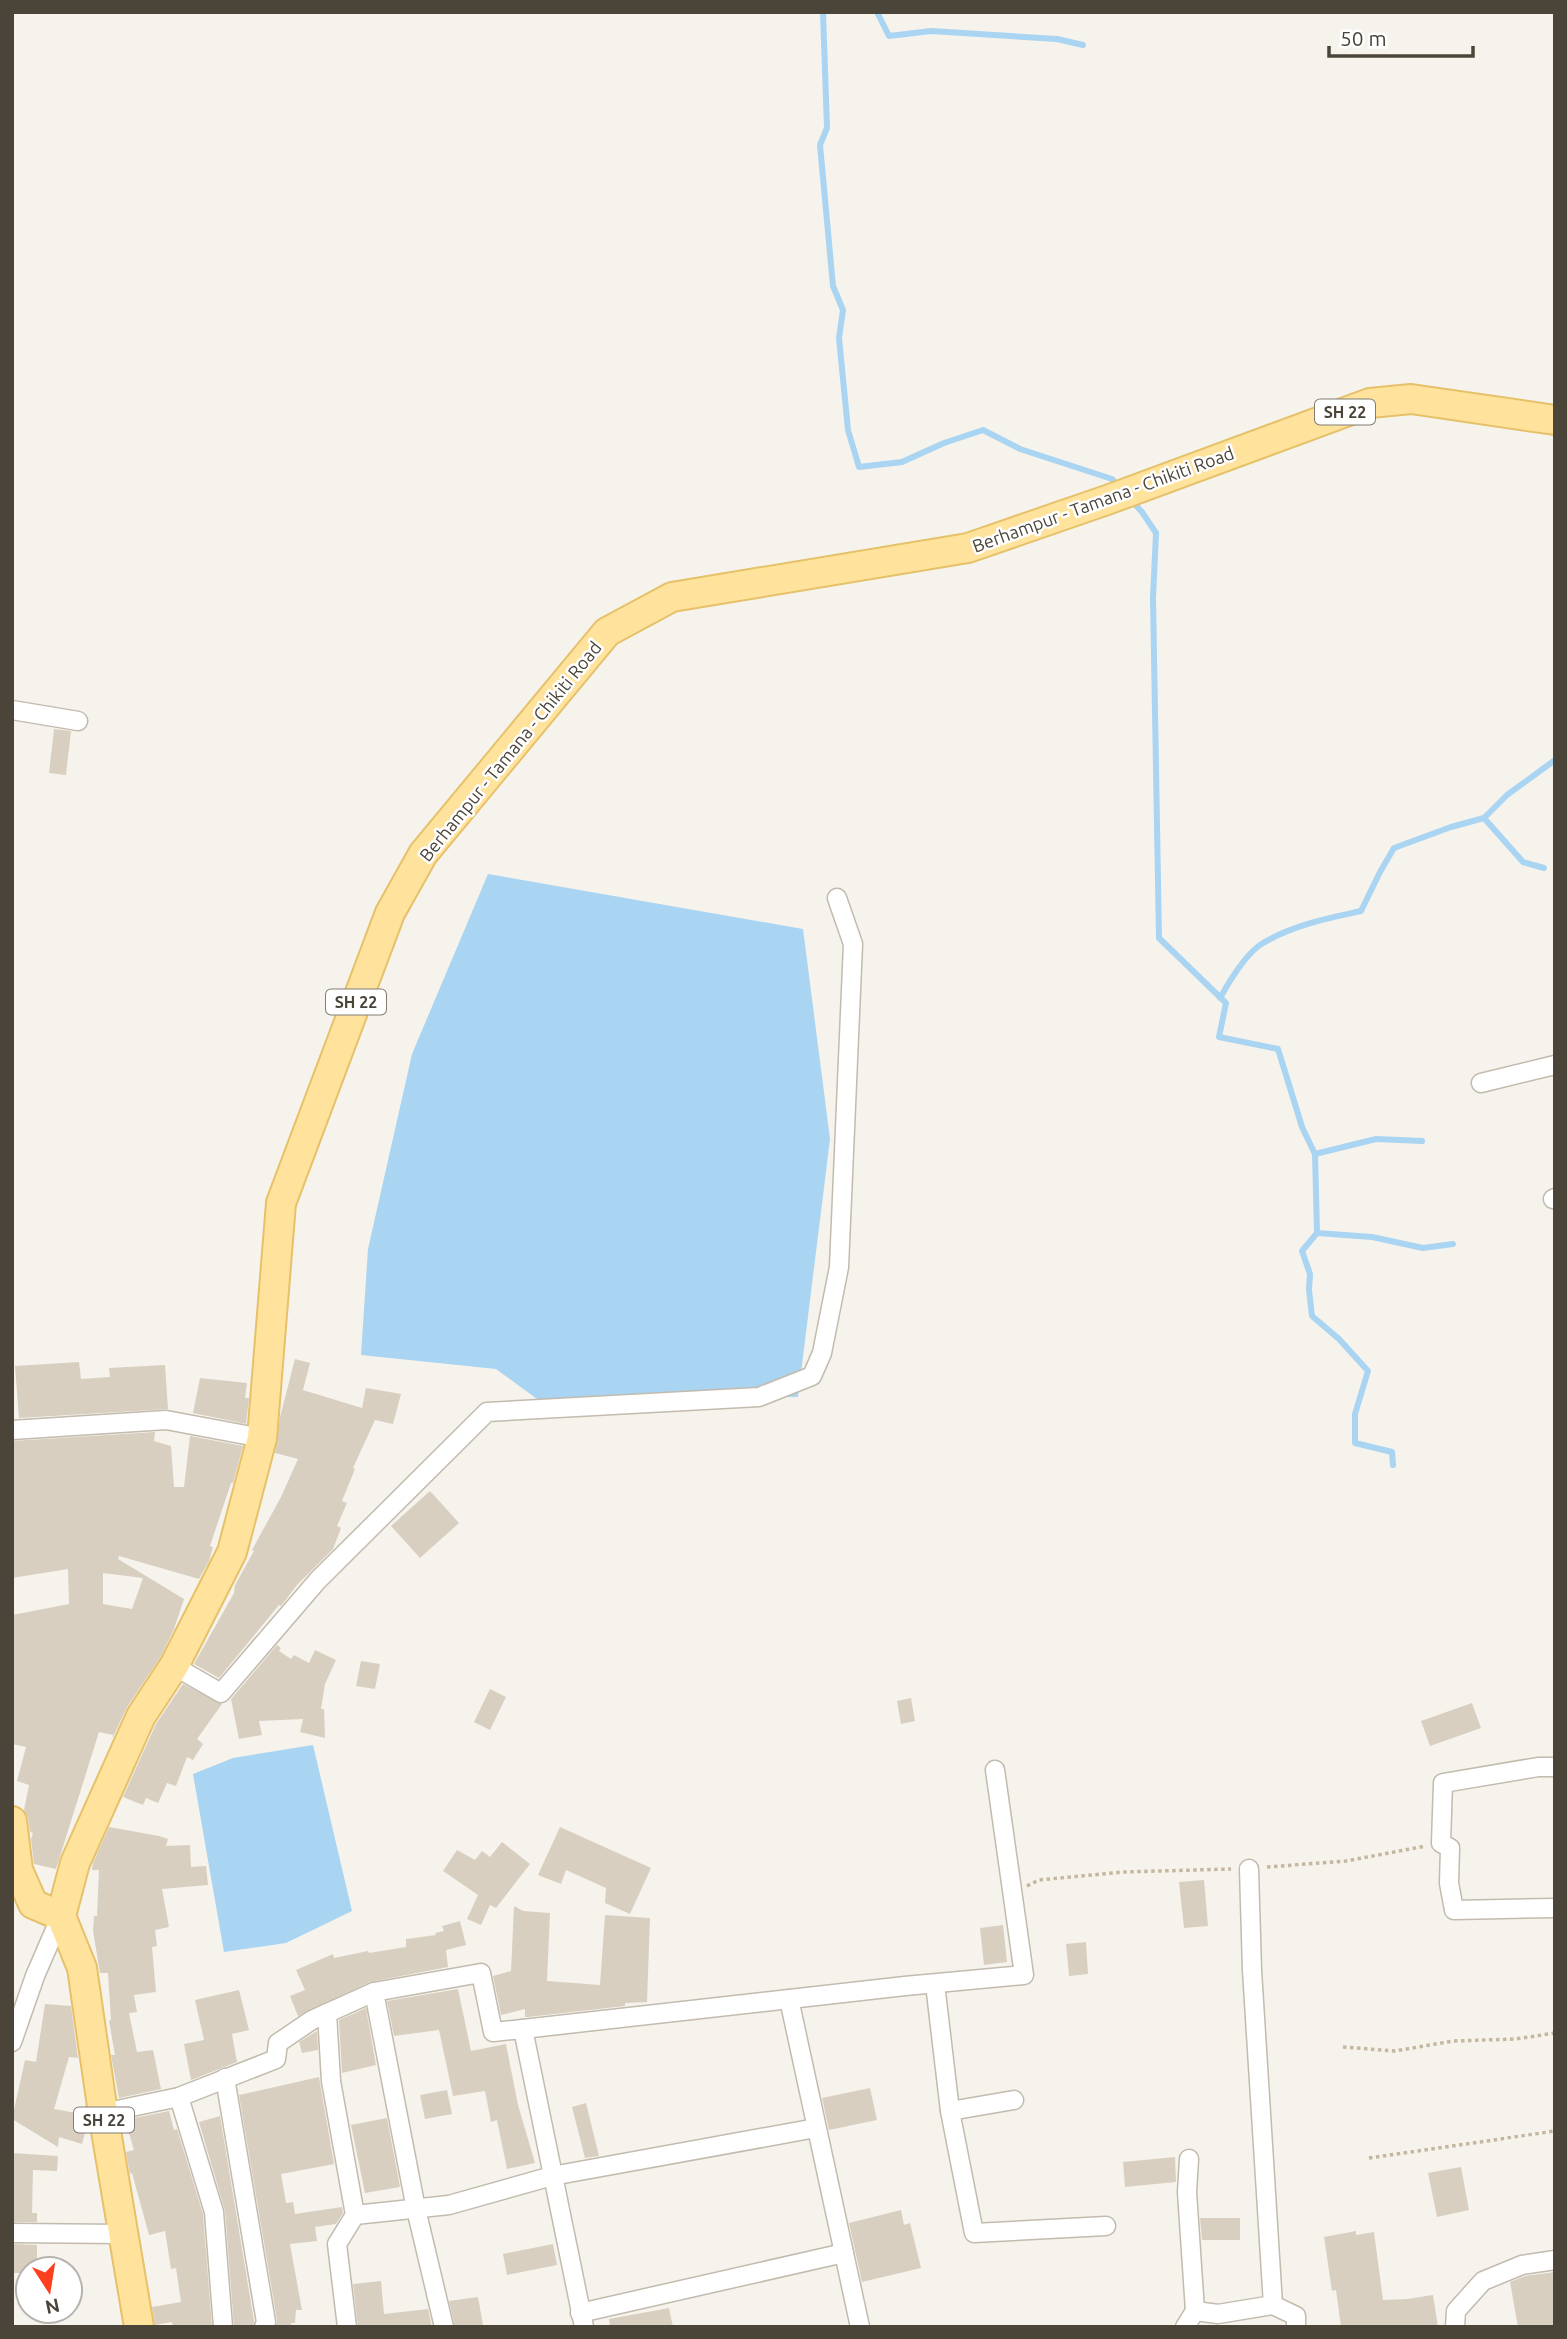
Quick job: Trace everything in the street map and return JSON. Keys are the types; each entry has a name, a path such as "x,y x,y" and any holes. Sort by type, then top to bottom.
{"main road":[{"name":"Berhampur - Tamana - Chikiti Road","path":"61,1916 75,1863 141,1716 174,1666 232,1552 262,1438 281,1203 390,913 423,854 607,632 672,597 968,548 1107,500 1370,402 1411,399 1555,419"},
{"path":"12,1821 18,1870 33,1903 61,1916"},
{"name":"SH 22","path":"61,1916 82,1968 122,2234 139,2327"}],"street":[{"path":"12,710 78,721"},
{"path":"174,1666 221,1693 317,1580 487,1412 759,1397 812,1376 822,1353 839,1253 853,944 836,898"},
{"path":"1481,1083 1555,1065"},
{"path":"12,1430 166,1420 262,1438"},
{"path":"1555,1767 1538,1766 1443,1783 1441,1843 1450,1848 1449,1882 1454,1910 1555,1908"},
{"path":"103,2113 178,2097 276,2059 278,2043 312,2020 374,1992 481,1973 492,2032 1024,1975 995,1770"},
{"path":"1249,1869 1252,1970 1273,2305"},
{"path":"12,2042 35,1976 61,1916"},
{"path":"935,1984 950,2111 974,2233 1106,2226"},
{"path":"374,1992 416,2209 444,2327"},
{"path":"789,2000 860,2327"},
{"path":"327,2013 331,2081 355,2215 337,2244 347,2327"},
{"path":"523,2029 582,2320 844,2253"},
{"path":"225,2078 266,2322 264,2327"},
{"path":"178,2097 214,2212 223,2327"},
{"path":"950,2111 1014,2100"},
{"path":"355,2215 449,2205 552,2176 817,2128"},
{"path":"1185,2327 1195,2311 1187,2192 1189,2159"},
{"path":"12,2234 122,2234"},
{"path":"1455,2327 1456,2311 1483,2281 1522,2265 1555,2260"},
{"path":"1195,2311 1218,2314 1273,2305 1296,2316 1296,2327"}],"path":[{"path":"1013,1893 1039,1880 1124,1872 1249,1869 1346,1861 1441,1843"},
{"path":"1343,2048 1395,2051 1453,2041 1516,2039 1555,2033"},
{"path":"1369,2158 1555,2131"}],"water":[{"path":"488,874 803,929 830,1139 798,1397 537,1399 496,1369 361,1355 368,1249 412,1054"},
{"path":"313,1745 352,1911 286,1943 224,1952 193,1774 233,1758"}],"building":[{"path":"54,729 71,731 66,775 49,773"},
{"path":"295,1359 310,1363 303,1390 362,1408 366,1388 401,1394 393,1424 375,1420 353,1468 355,1469 342,1501 347,1503 337,1526 341,1528 333,1549 297,1585 281,1606 279,1605 219,1678 194,1664 234,1593 235,1585 298,1459 275,1453 280,1417"},
{"path":"79,1362 81,1379 110,1377 109,1368 165,1365 168,1409 19,1418 15,1366"},
{"path":"200,1378 247,1383 245,1398 249,1398 246,1424 193,1413"},
{"path":"155,1432 154,1441 171,1446 174,1487 184,1487 190,1436 243,1446 210,1546 213,1547 209,1561 199,1579 119,1556 118,1559 184,1599 160,1658 127,1707 112,1739 113,1735 99,1732 56,1869 34,1864 31,1839 33,1833 30,1832 24,1810 29,1785 17,1781 26,1747 12,1744 12,1615 69,1604 68,1569 12,1578 12,1441","holes":["103,1573 143,1578 132,1609 103,1604"]},
{"path":"430,1491 459,1523 420,1558 391,1526"},
{"path":"277,1645 281,1648 279,1651 291,1659 294,1655 309,1663 315,1650 336,1660 325,1684 321,1709 324,1709 325,1738 300,1732 303,1719 259,1721 262,1735 239,1739 231,1699"},
{"path":"361,1661 380,1664 375,1689 356,1686"},
{"path":"183,1684 222,1704 197,1739 203,1744 193,1760 187,1757 176,1786 167,1783 158,1803 146,1798 143,1805 123,1797 156,1724"},
{"path":"490,1689 506,1697 490,1730 474,1722"},
{"path":"911,1698 915,1721 901,1724 897,1701"},
{"path":"1472,1703 1481,1728 1430,1746 1421,1721"},
{"path":"109,1827 168,1839 166,1846 190,1845 191,1867 206,1866 208,1885 162,1889 169,1927 155,1930 157,1946 152,1947 156,1992 134,1995 137,2012 129,2013 137,2052 153,2050 161,2089 119,2098 111,2055 115,2055 109,2021 108,1973 100,1973 93,1931 94,1916 97,1916 99,1870 92,1870 93,1863"},
{"path":"560,1827 651,1868 630,1914 605,1903 606,1888 566,1870 561,1884 538,1875"},
{"path":"502,1842 530,1864 496,1908 490,1905 481,1925 467,1919 478,1895 443,1871 457,1850 475,1860 482,1851 490,1857"},
{"path":"1204,1880 1208,1926 1184,1928 1179,1882"},
{"path":"514,1906 523,1911 550,1913 547,1981 600,1985 605,1915 650,1918 647,2002 528,2017 525,2017 525,2009 501,2015 493,1976 511,1971"},
{"path":"460,1921 466,1945 446,1950 448,1967 370,1982 298,2016 290,1996 305,1990 296,1970 333,1954 334,1958 406,1947 406,1939 436,1935 435,1933 444,1931 442,1926"},
{"path":"1003,1925 1007,1962 984,1965 980,1928"},
{"path":"1086,1942 1088,1974 1069,1976 1066,1944"},
{"path":"458,1989 471,2051 506,2044 518,2105 535,2163 507,2169 497,2120 491,2122 485,2091 453,2096 439,2030 394,2036 387,2001"},
{"path":"239,1990 249,2030 232,2034 237,2062 191,2080 184,2044 204,2040 195,2000"},
{"path":"45,2004 71,2006 78,2058 69,2057 54,2109 87,2115 88,2122 82,2144 59,2137 58,2147 12,2119 25,2060 36,2062"},
{"path":"366,2008 376,2065 342,2073 339,2020"},
{"path":"317,2031 318,2050 302,2053 299,2042"},
{"path":"319,2077 334,2164 281,2174 286,2203 293,2202 295,2214 342,2207 343,2213 336,2224 315,2227 317,2241 290,2244 302,2310 296,2310 295,2323 291,2323 291,2327 276,2327 239,2095"},
{"path":"870,2088 877,2120 829,2130 822,2098"},
{"path":"447,2090 452,2114 425,2119 420,2095"},
{"path":"586,2103 599,2156 585,2158 572,2107"},
{"path":"169,2111 203,2214 212,2327 173,2327 172,2322 155,2325 152,2307 181,2302 176,2268 171,2269 165,2231 149,2235 132,2173 130,2174 126,2152 134,2150 125,2120"},
{"path":"220,2116 253,2327 234,2327 225,2211 199,2122"},
{"path":"387,2118 400,2187 365,2193 351,2125"},
{"path":"12,2153 58,2156 57,2171 33,2170 32,2213 37,2213 37,2222 12,2222"},
{"path":"1175,2157 1176,2182 1125,2187 1123,2162"},
{"path":"1461,2167 1469,2210 1437,2217 1428,2173"},
{"path":"901,2210 904,2225 910,2223 921,2268 862,2282 849,2223"},
{"path":"1200,2218 1240,2218 1240,2240 1202,2240"},
{"path":"1356,2231 1356,2235 1374,2232 1383,2300 1433,2295 1438,2327 1341,2327 1336,2290 1332,2291 1324,2237"},
{"path":"12,2244 37,2245 37,2255 14,2255 12,2273"},
{"path":"553,2244 557,2265 507,2275 503,2254"},
{"path":"1555,2272 1555,2327 1518,2327 1510,2282 1525,2276"},
{"path":"381,2281 384,2314 428,2309 432,2327 358,2327 353,2284"},
{"path":"478,2297 483,2325 455,2327 449,2301"},
{"path":"669,2308 673,2327 610,2327 609,2319"}],"waterway":[{"path":"823,12 827,128 820,145 833,286 843,310 839,338 848,430 859,467 902,462 944,443 983,430 1020,449 1112,479 1120,488"},
{"path":"877,12 889,36 931,31 1057,39 1083,45"},
{"path":"1129,498 1156,533 1153,598 1159,938 1226,1003 1219,1037 1278,1049 1302,1127 1315,1154 1317,1233 1302,1251 1310,1274 1312,1316 1339,1339 1368,1371 1355,1414 1355,1443 1392,1452 1393,1465"},
{"path":"1484,818 1507,795 1555,760"},
{"path":"1220,998 1245,960 1263,943 1299,927 1361,911 1394,848 1484,818 1523,862 1544,868"},
{"path":"1315,1154 1376,1139 1422,1141"},
{"path":"1317,1233 1372,1237 1423,1248 1453,1244"}]}
